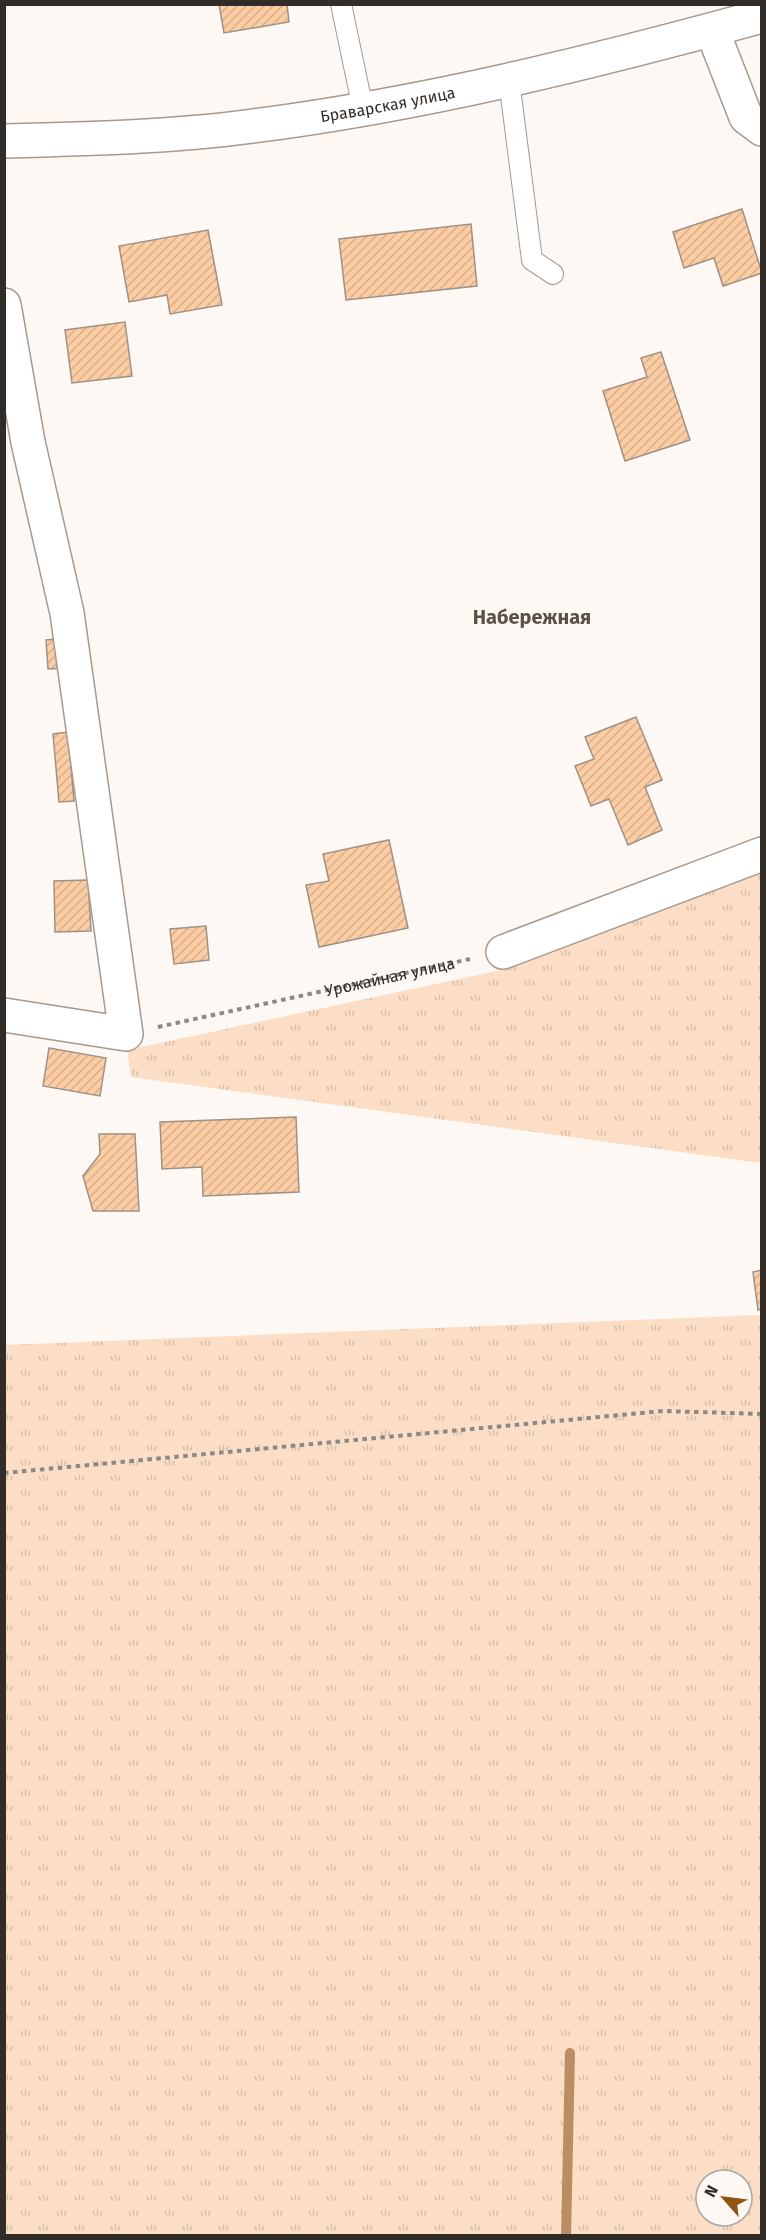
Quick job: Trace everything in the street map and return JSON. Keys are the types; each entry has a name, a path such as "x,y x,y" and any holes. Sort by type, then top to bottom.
{"street":[{"name":"Браварская улица","path":"4,141 102,139 240,127 363,109 595,61 762,16"},
{"path":"712,30 746,117 762,129"},
{"path":"4,305 28,442 66,613 126,1034 4,1015"},
{"path":"503,952 761,854"}],"lane":[{"path":"341,4 363,109"},
{"path":"509,80 532,260 553,274"}],"path":[{"name":"Урожайная улица","path":"126,1034 503,952"},
{"path":"4,1473 663,1411 762,1414"}],"green space":[{"path":"761,872 761,1163 131,1077 127,1050 506,969"},
{"path":"761,1315 761,2235 5,2235 5,1345"}],"building":[{"path":"219,4 287,4 289,22 224,33"},
{"path":"742,209 762,273 723,286 714,258 684,268 673,232"},
{"path":"471,224 477,286 346,300 339,239"},
{"path":"208,230 222,305 170,314 167,295 129,302 119,246"},
{"path":"125,322 132,376 72,383 65,330"},
{"path":"661,352 690,440 625,461 603,391 647,377 641,358"},
{"path":"66,638 68,668 48,669 46,640"},
{"path":"636,717 662,780 645,787 662,830 628,845 609,799 591,806 575,766 594,759 585,737"},
{"path":"68,732 74,801 59,802 53,734"},
{"path":"389,840 408,928 319,947 306,885 329,881 323,854"},
{"path":"88,880 91,931 55,932 54,881"},
{"path":"206,926 209,960 174,964 170,929"},
{"path":"49,1048 106,1058 100,1096 43,1086"},
{"path":"296,1117 299,1192 203,1196 202,1167 162,1169 160,1122"},
{"path":"99,1134 135,1134 139,1211 93,1211 83,1176 100,1154"},
{"path":"762,1270 762,1309 758,1310 753,1272"}],"waterway":[{"path":"566,2236 570,2053"}],"district":[{"name":"Набережная","path":"532,617"}]}
